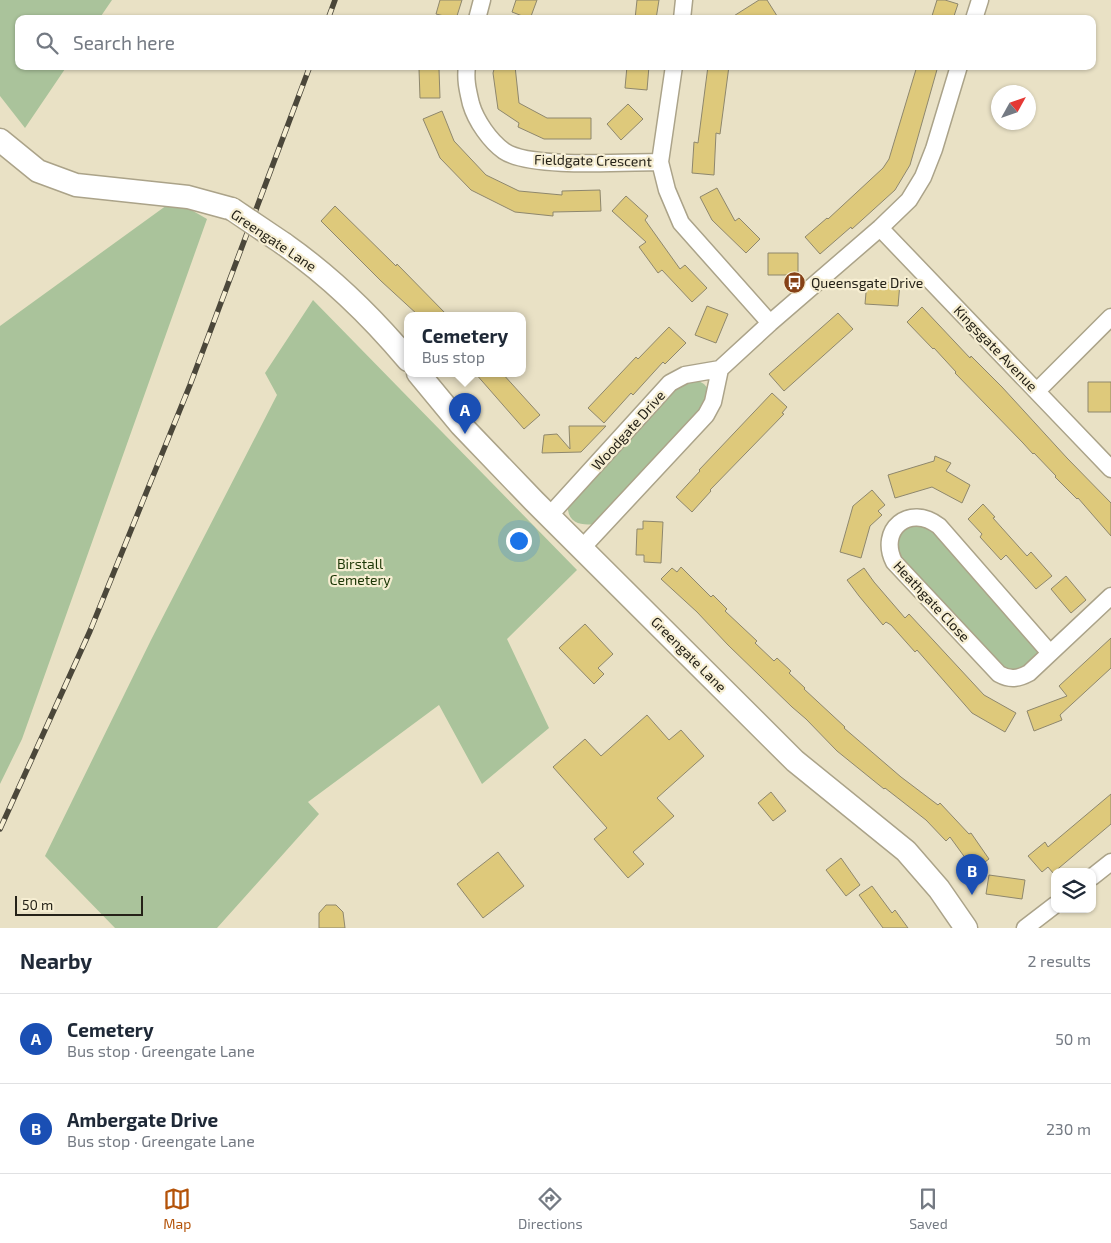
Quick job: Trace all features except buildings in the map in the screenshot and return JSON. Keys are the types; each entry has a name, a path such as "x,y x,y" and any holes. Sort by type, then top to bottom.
{"street":[{"path":"478,15 482,0"},
{"path":"682,15 684,0"},
{"path":"975,15 980,0"},
{"name":"Fieldgate Crescent","path":"466,70 465,78 474,114 484,130 504,151 530,160 660,162"},
{"path":"673,70 660,162 667,190 681,223 770,323"},
{"path":"582,548 706,415 713,402 720,369 910,200 923,177 934,149 958,70"},
{"name":"Greengate Lane","path":"0,140 38,171 76,185 188,197 232,209 312,264 342,290 386,334 404,355"},
{"name":"Kingsgate Avenue","path":"880,228 1111,469"},
{"path":"1037,391 1111,317"},
{"name":"Woodgate Drive","path":"550,516 670,383 685,375 720,369"},
{"name":"Greengate Lane","path":"421,377 461,425 796,761 906,850 939,889 966,928"},
{"name":"Heathgate Close","path":"1050,653 939,526 931,520 919,516 903,520 896,526 889,549 894,562 1000,674 1007,678 1023,677 1029,673 1111,596"},
{"path":"1096,873 1111,862"},
{"path":"1025,928 1051,908"}],"green space":[{"path":"0,0 112,0 102,15 15,15 15,70 64,70 25,128 0,96"},
{"path":"174,200 207,219 22,739 0,784 0,326"},
{"name":"Birstall Cemetery","path":"313,300 577,570 507,639 549,728 482,784 439,705 308,802 319,814 217,928 115,928 45,856 151,640 277,395 265,373"},
{"path":"695,379 704,384 709,390 701,413 599,523 580,524 572,519 568,510 570,497 676,385"},
{"path":"919,516 1050,653 1014,678 894,562 889,542"}],"railway":[{"path":"329,15 335,0"},
{"path":"0,829 90,631 190,385 308,70"}],"place":[{"name":"Queensgate Drive","path":"795,282"},
{"name":"Cemetery","path":"465,434"},
{"name":"Ambergate Drive","path":"972,895"}]}
